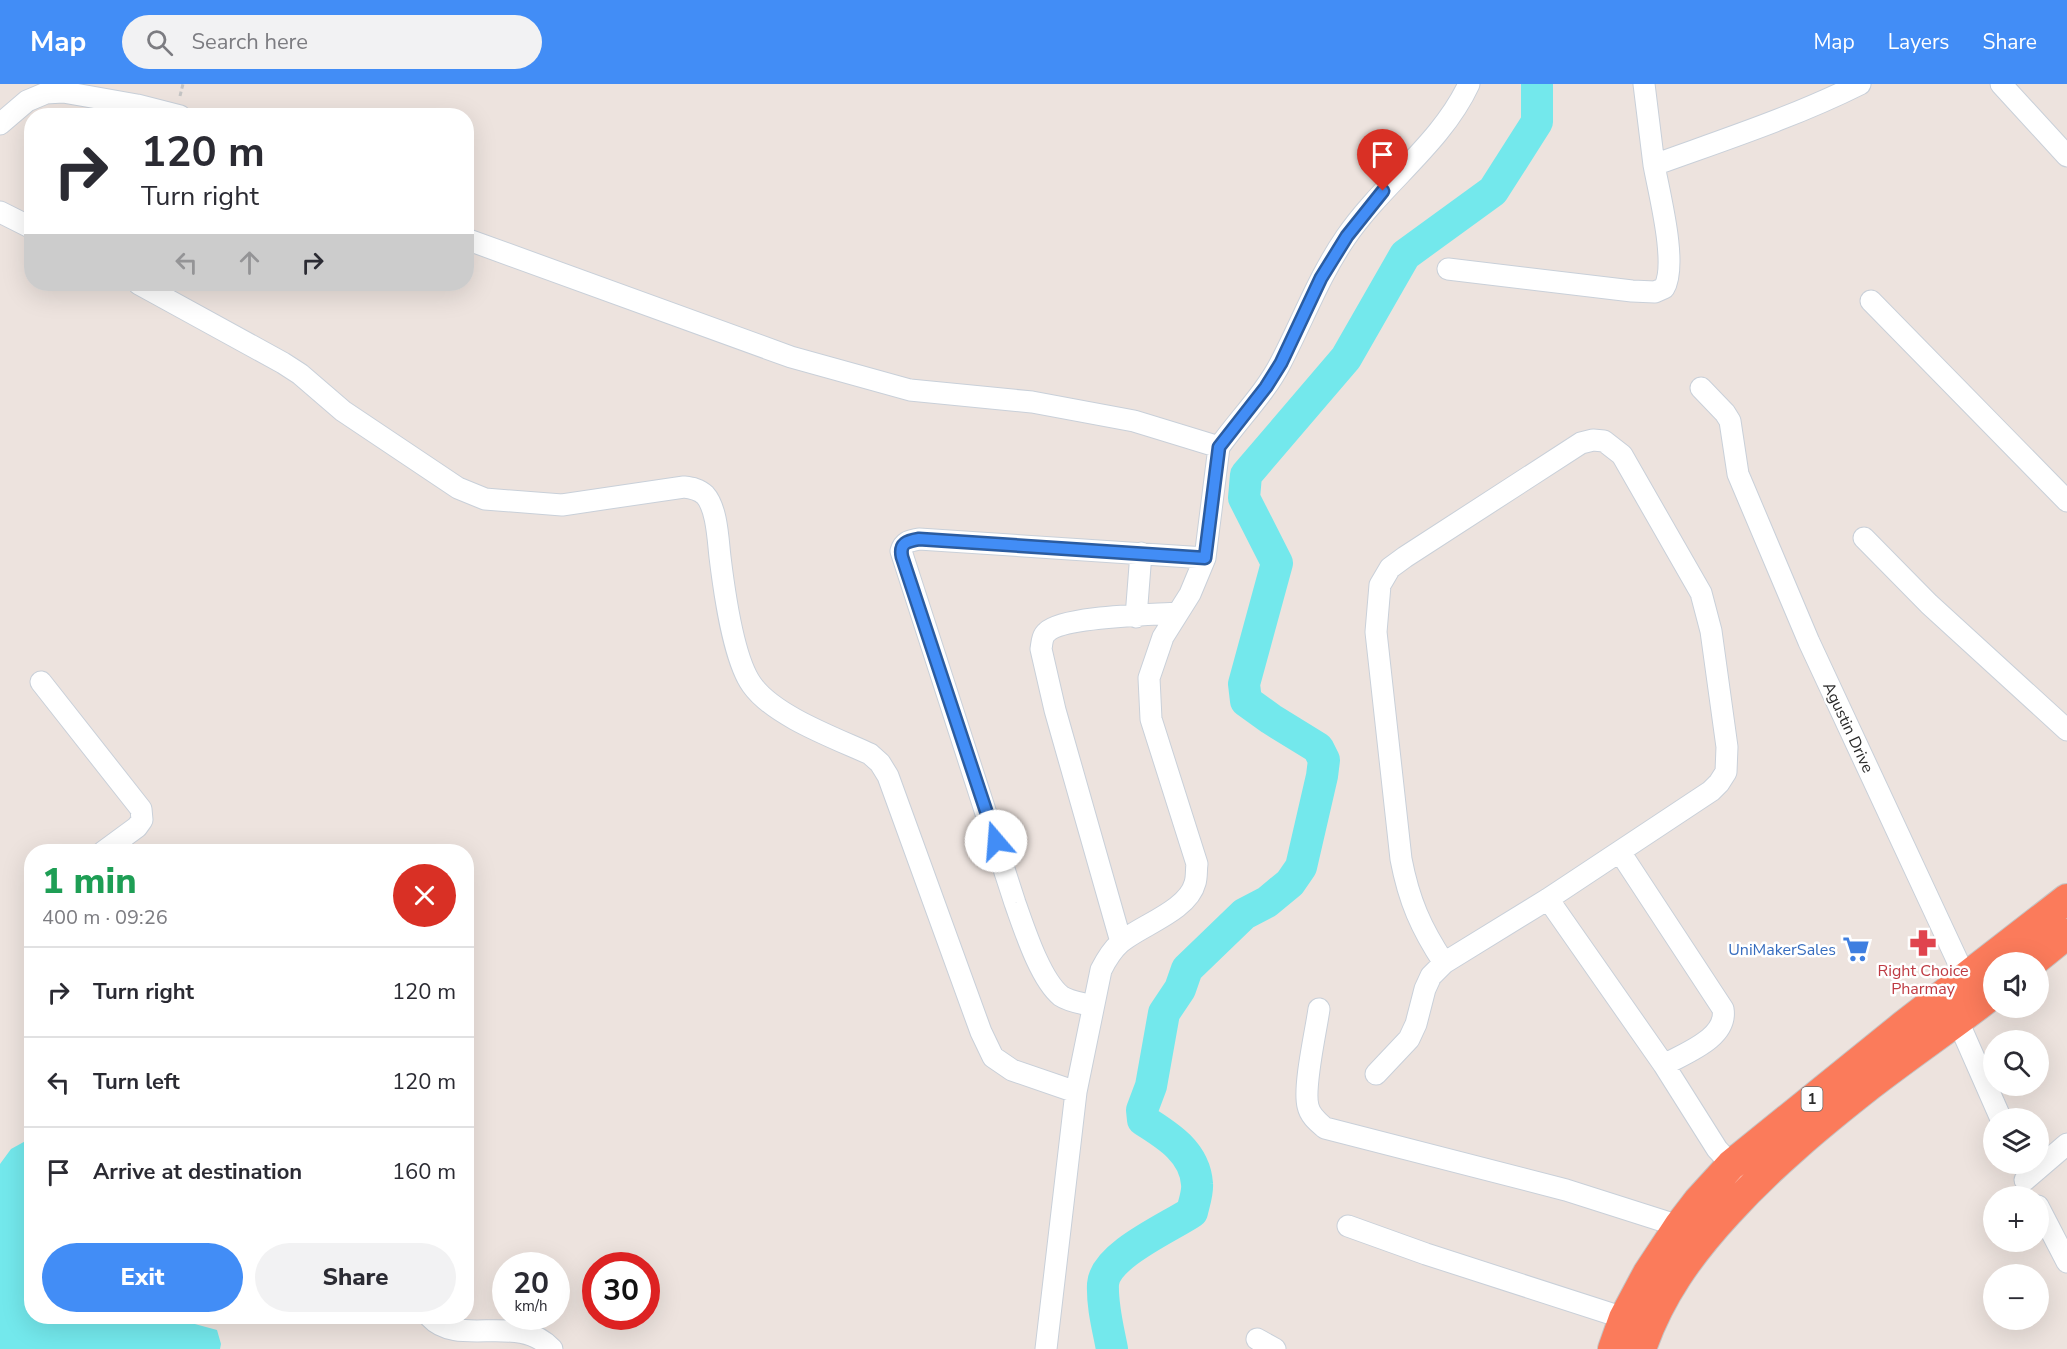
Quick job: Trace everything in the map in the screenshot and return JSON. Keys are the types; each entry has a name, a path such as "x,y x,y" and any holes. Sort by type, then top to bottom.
{"highway":[{"name":"1","path":"1641,1349 1648,1327 1665,1294 1742,1176 1848,1070 1957,998 2067,899"},
{"path":"2045,952 2067,934"},
{"name":"1","path":"1957,998 1983,994"},
{"name":"1","path":"1613,1349 1624,1318 1648,1273 1679,1226 1699,1200 1742,1176"}],"street":[{"path":"1046,1349 1077,1092 1101,970 1110,954 1121,942 1166,915 1184,900 1195,885 1197,864 1150,719 1149,678 1163,637 1197,581 1205,558 1219,447 1276,371 1321,278 1347,236 1383,191 1444,125 1462,99 1469,84"},
{"path":"1448,269 1632,291 1655,292 1664,288 1668,282 1671,263 1654,165 1644,84"},
{"path":"1654,165 1756,129 1837,96 1860,84"},
{"path":"2001,84 2067,156"},
{"path":"0,124 27,100 46,93 63,92 149,108"},
{"path":"0,212 24,224"},
{"path":"474,242 802,360 910,390 1032,402 1134,421 1219,447"},
{"path":"152,291 275,358 300,374 343,411 458,488 484,499 562,505 684,487 697,489 706,496 716,526 738,655 752,685 768,701 793,718 870,754 880,763 888,776 981,1032 993,1057 1012,1071 1077,1092"},
{"path":"1871,301 2067,501"},
{"name":"Agustin Drive","path":"1701,388 1730,421 1738,474 1957,998 1997,1108"},
{"path":"1376,1074 1409,1039 1431,976 1444,963 1548,900 1712,791 1726,772 1727,747 1711,631 1701,593 1622,455 1604,441 1593,440 1581,443 1405,557 1390,568 1380,585 1376,632 1401,859 1406,888 1414,913 1444,963"},
{"path":"1864,538 1929,604 2067,730"},
{"path":"1093,1006 1061,996 1049,982 1034,952 1015,903 901,551 903,544 907,541 919,539 1205,558"},
{"path":"1136,617 1140,553"},
{"path":"1121,942 1054,710 1041,649 1042,639 1056,626 1075,621 1179,613"},
{"path":"40,682 141,809 142,820 137,827 114,844"},
{"path":"1620,852 1723,1010 1724,1017 1721,1027 1714,1036 1664,1065"},
{"path":"1548,900 1664,1065 1717,1149 1742,1176"},
{"path":"1319,1008 1307,1089 1308,1107 1315,1120 1325,1128 1566,1190 1679,1226"},
{"path":"2026,1180 2067,1144"},
{"path":"1348,1226 1426,1254 1624,1318"},
{"path":"2049,1227 2067,1262"},
{"path":"441,1324 464,1330 500,1330 532,1334 552,1349"}],"water":[{"path":"24,1142 24,1324 195,1324 217,1330 220,1349 0,1349 0,1164 11,1149"}],"waterway":[{"path":"1112,1349 1103,1300 1106,1273 1126,1252 1192,1212 1196,1194 1195,1173 1185,1154 1170,1138 1143,1120 1142,1110 1151,1086 1164,1013 1180,989 1187,969 1244,914 1267,902 1290,883 1301,867 1322,776 1324,760 1318,748 1246,701 1244,684 1277,563 1244,498 1246,475 1346,358 1405,255 1493,191 1537,122 1537,84"}],"place":[{"name":"Right Choice Pharmay","path":"1923,943"},
{"name":"UniMakerSales","path":"1856,949"}],"route":[{"path":"996,841 902,557 903,544 919,539 1205,558 1219,447 1266,387 1281,363 1321,278 1347,236 1383,191"}]}
